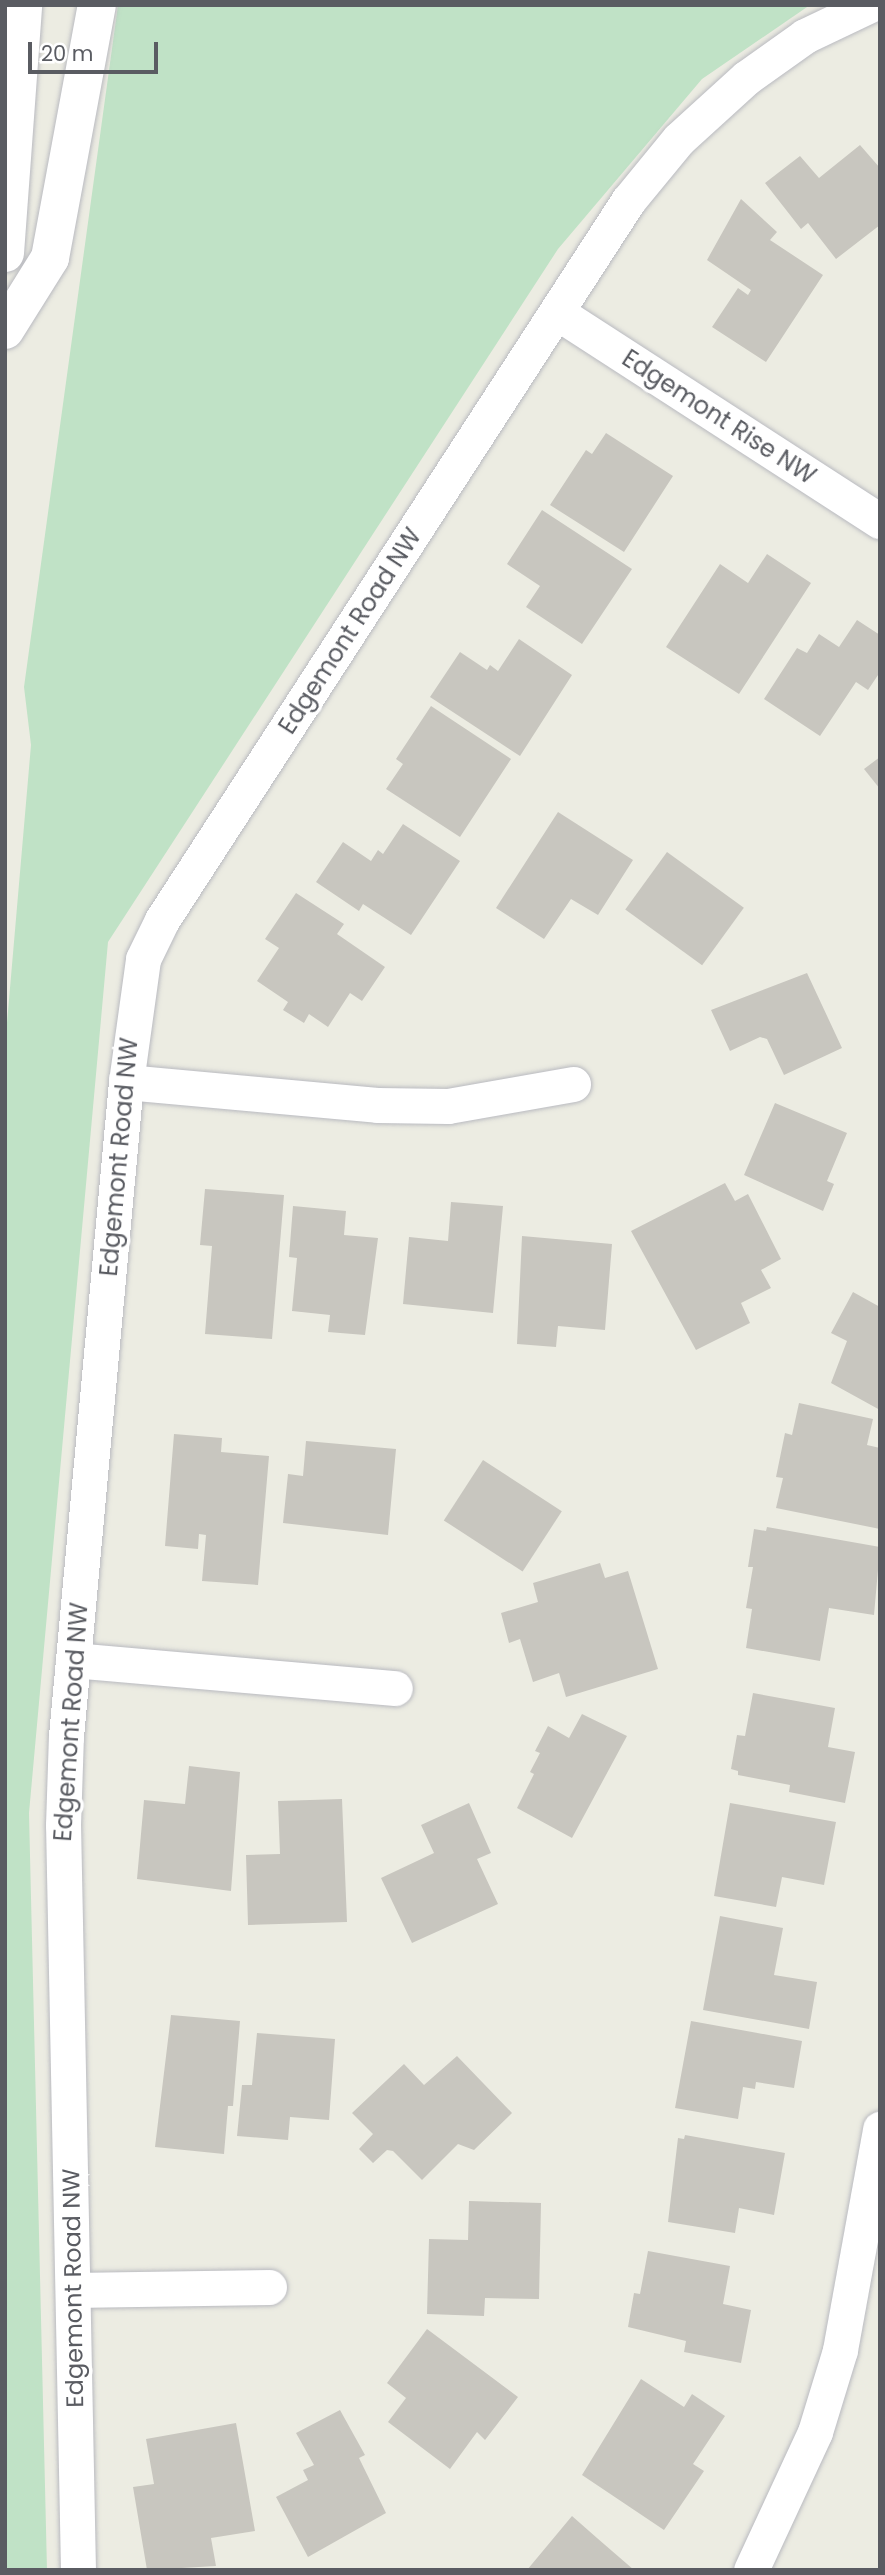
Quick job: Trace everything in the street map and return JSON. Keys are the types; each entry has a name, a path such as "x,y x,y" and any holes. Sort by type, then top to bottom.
{"main road":[{"path":"5,253 23,5"},
{"path":"5,330 50,258 97,5"}],"street":[{"name":"Edgemont Road NW","path":"78,2570 63,1825 73,1660 126,1082 138,979 162,919 558,313 628,201 679,139 746,78 805,36 870,5"},
{"name":"Edgemont Rise NW","path":"558,313 880,521"},
{"path":"126,1082 377,1105 447,1106 573,1084"},
{"path":"73,1660 394,1688"},
{"path":"751,2570 816,2432 840,2350 880,2129"},
{"path":"73,2290 269,2287"}],"green space":[{"path":"118,5 810,5 702,79 558,249 108,942 29,1813 47,2570 5,2570 5,1046 31,745 24,687"}],"building":[{"path":"860,145 880,168 880,225 836,259 808,223 801,229 765,183 800,156 819,178"},
{"path":"741,199 777,232 770,240 823,275 766,362 712,327 738,288 748,295 751,290 707,260"},
{"path":"606,433 673,476 624,552 550,505 586,450 592,454"},
{"path":"542,510 632,569 582,644 526,607 540,586 507,564"},
{"path":"767,554 811,583 739,694 666,647 720,564 748,583"},
{"path":"857,620 880,635 880,672 868,690 856,682 820,736 764,699 797,648 807,653 819,634 839,647"},
{"path":"519,639 572,675 520,756 430,697 460,652 487,670 490,665 498,671"},
{"path":"431,706 511,759 460,837 386,789 403,764 396,759"},
{"path":"880,757 880,789 864,769"},
{"path":"558,812 633,860 598,915 571,899 544,939 496,908"},
{"path":"403,824 460,861 411,935 363,904 359,911 316,882 343,842 371,861 378,850 383,854"},
{"path":"667,852 744,908 702,965 625,909"},
{"path":"296,893 344,924 337,934 385,967 362,1001 350,993 328,1027 309,1014 304,1023 283,1010 288,1002 257,981 279,948 265,939"},
{"path":"807,973 842,1048 784,1075 767,1039 760,1037 730,1051 711,1010"},
{"path":"775,1103 847,1133 827,1181 834,1184 823,1211 744,1175"},
{"path":"725,1183 735,1201 748,1194 781,1259 761,1270 771,1288 741,1303 750,1323 696,1350 631,1231"},
{"path":"205,1189 284,1195 272,1339 205,1334 212,1246 200,1245"},
{"path":"451,1202 503,1206 493,1313 403,1304 409,1237 448,1241"},
{"path":"293,1206 346,1211 344,1235 378,1238 365,1335 328,1332 330,1315 292,1311 297,1258 289,1257"},
{"path":"522,1236 612,1244 605,1330 558,1326 556,1347 517,1344"},
{"path":"853,1292 880,1307 880,1410 831,1383 847,1341 831,1333"},
{"path":"799,1403 873,1419 867,1445 880,1448 880,1529 776,1508 783,1478 776,1477 785,1433 792,1435"},
{"path":"174,1434 222,1438 221,1452 269,1456 258,1585 202,1581 206,1535 199,1534 198,1549 165,1546"},
{"path":"306,1441 396,1449 388,1535 283,1523 288,1474 303,1476"},
{"path":"483,1460 562,1511 523,1572 444,1520"},
{"path":"767,1527 880,1547 874,1615 829,1608 820,1661 746,1648 752,1609 746,1608 753,1567 748,1567 754,1529 766,1531"},
{"path":"600,1563 605,1578 628,1571 658,1669 566,1697 559,1673 533,1682 520,1639 509,1643 501,1613 538,1602 533,1583"},
{"path":"753,1693 835,1708 828,1747 855,1752 845,1803 789,1792 790,1785 738,1775 738,1771 731,1769 737,1735 745,1736"},
{"path":"582,1714 627,1736 572,1838 517,1808 534,1774 530,1772 540,1753 535,1751 548,1726 569,1738"},
{"path":"189,1766 240,1772 231,1891 137,1879 144,1800 185,1804"},
{"path":"342,1799 347,1922 248,1925 246,1855 280,1854 278,1801"},
{"path":"469,1803 491,1853 477,1859 498,1904 412,1943 381,1878 434,1853 421,1825"},
{"path":"730,1803 836,1822 824,1885 782,1877 776,1907 714,1896"},
{"path":"720,1916 783,1928 774,1975 817,1982 809,2029 703,2010"},
{"path":"171,2015 240,2021 233,2106 228,2106 224,2154 155,2147"},
{"path":"691,2021 802,2041 794,2088 756,2082 755,2089 743,2087 738,2119 675,2108"},
{"path":"257,2033 335,2039 329,2120 290,2117 288,2140 237,2136 242,2085 252,2085"},
{"path":"457,2056 512,2113 474,2150 458,2144 422,2180 393,2151 387,2150 373,2163 359,2149 373,2134 352,2113 404,2064 424,2085"},
{"path":"685,2135 785,2153 774,2215 739,2208 735,2233 668,2222 678,2138 684,2139"},
{"path":"469,2201 541,2203 539,2299 485,2298 484,2316 427,2314 429,2239 468,2240"},
{"path":"648,2251 730,2266 723,2304 751,2310 741,2363 684,2352 686,2341 628,2327 634,2293 640,2294"},
{"path":"427,2329 518,2397 485,2440 477,2432 450,2469 388,2422 406,2398 387,2383"},
{"path":"641,2379 684,2407 692,2394 725,2416 693,2464 704,2471 664,2530 582,2475"},
{"path":"340,2410 365,2455 359,2458 386,2513 308,2557 276,2497 308,2480 303,2470 314,2465 296,2433"},
{"path":"236,2423 255,2531 211,2538 216,2566 147,2570 133,2487 154,2484 146,2439"},
{"path":"572,2516 597,2538 634,2570 527,2570"}]}
